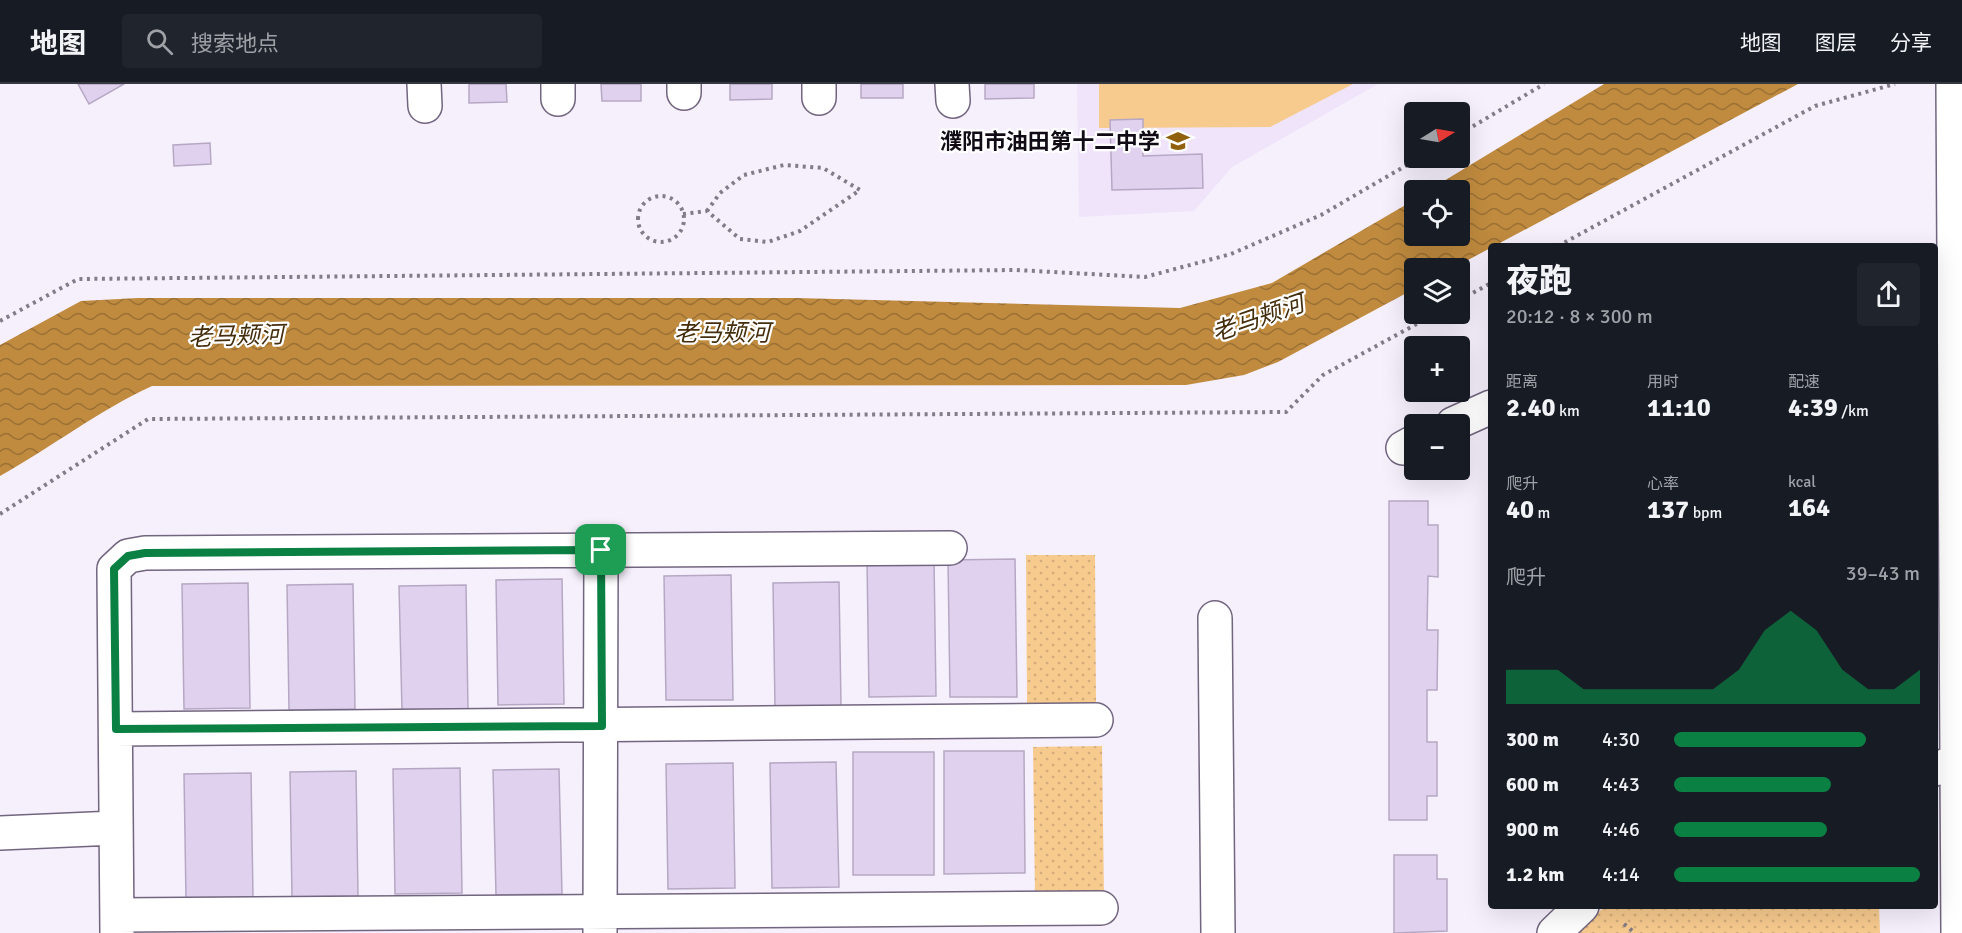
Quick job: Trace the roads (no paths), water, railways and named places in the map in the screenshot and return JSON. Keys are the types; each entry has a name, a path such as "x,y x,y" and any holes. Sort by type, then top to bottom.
{"main road":[{"path":"1953,84 1945,385 1946,765 1958,933"},
{"path":"1470,416 1488,408"},
{"path":"950,548 145,553 128,556 114,569 117,924 600,922 1101,908"},
{"path":"600,922 601,550"},
{"path":"1215,618 1218,933"},
{"path":"116,729 1096,720"},
{"path":"0,833 115,828"},
{"path":"1554,933 1579,909"}],"water":[{"name":"老马颊河","path":"1604,84 1798,84 1500,243 1488,243 1488,249 1470,259 1404,258 1404,294 1278,362 1244,375 1186,385 152,386 113,407 0,476 0,345 81,301 138,298 796,298 1180,308 1272,283 1404,206 1404,246 1470,246 1470,180 1446,180 1465,168 1470,168 1470,165"}],"place":[{"name":"濮阳市油田第十二中学","path":"1178,141"}]}
